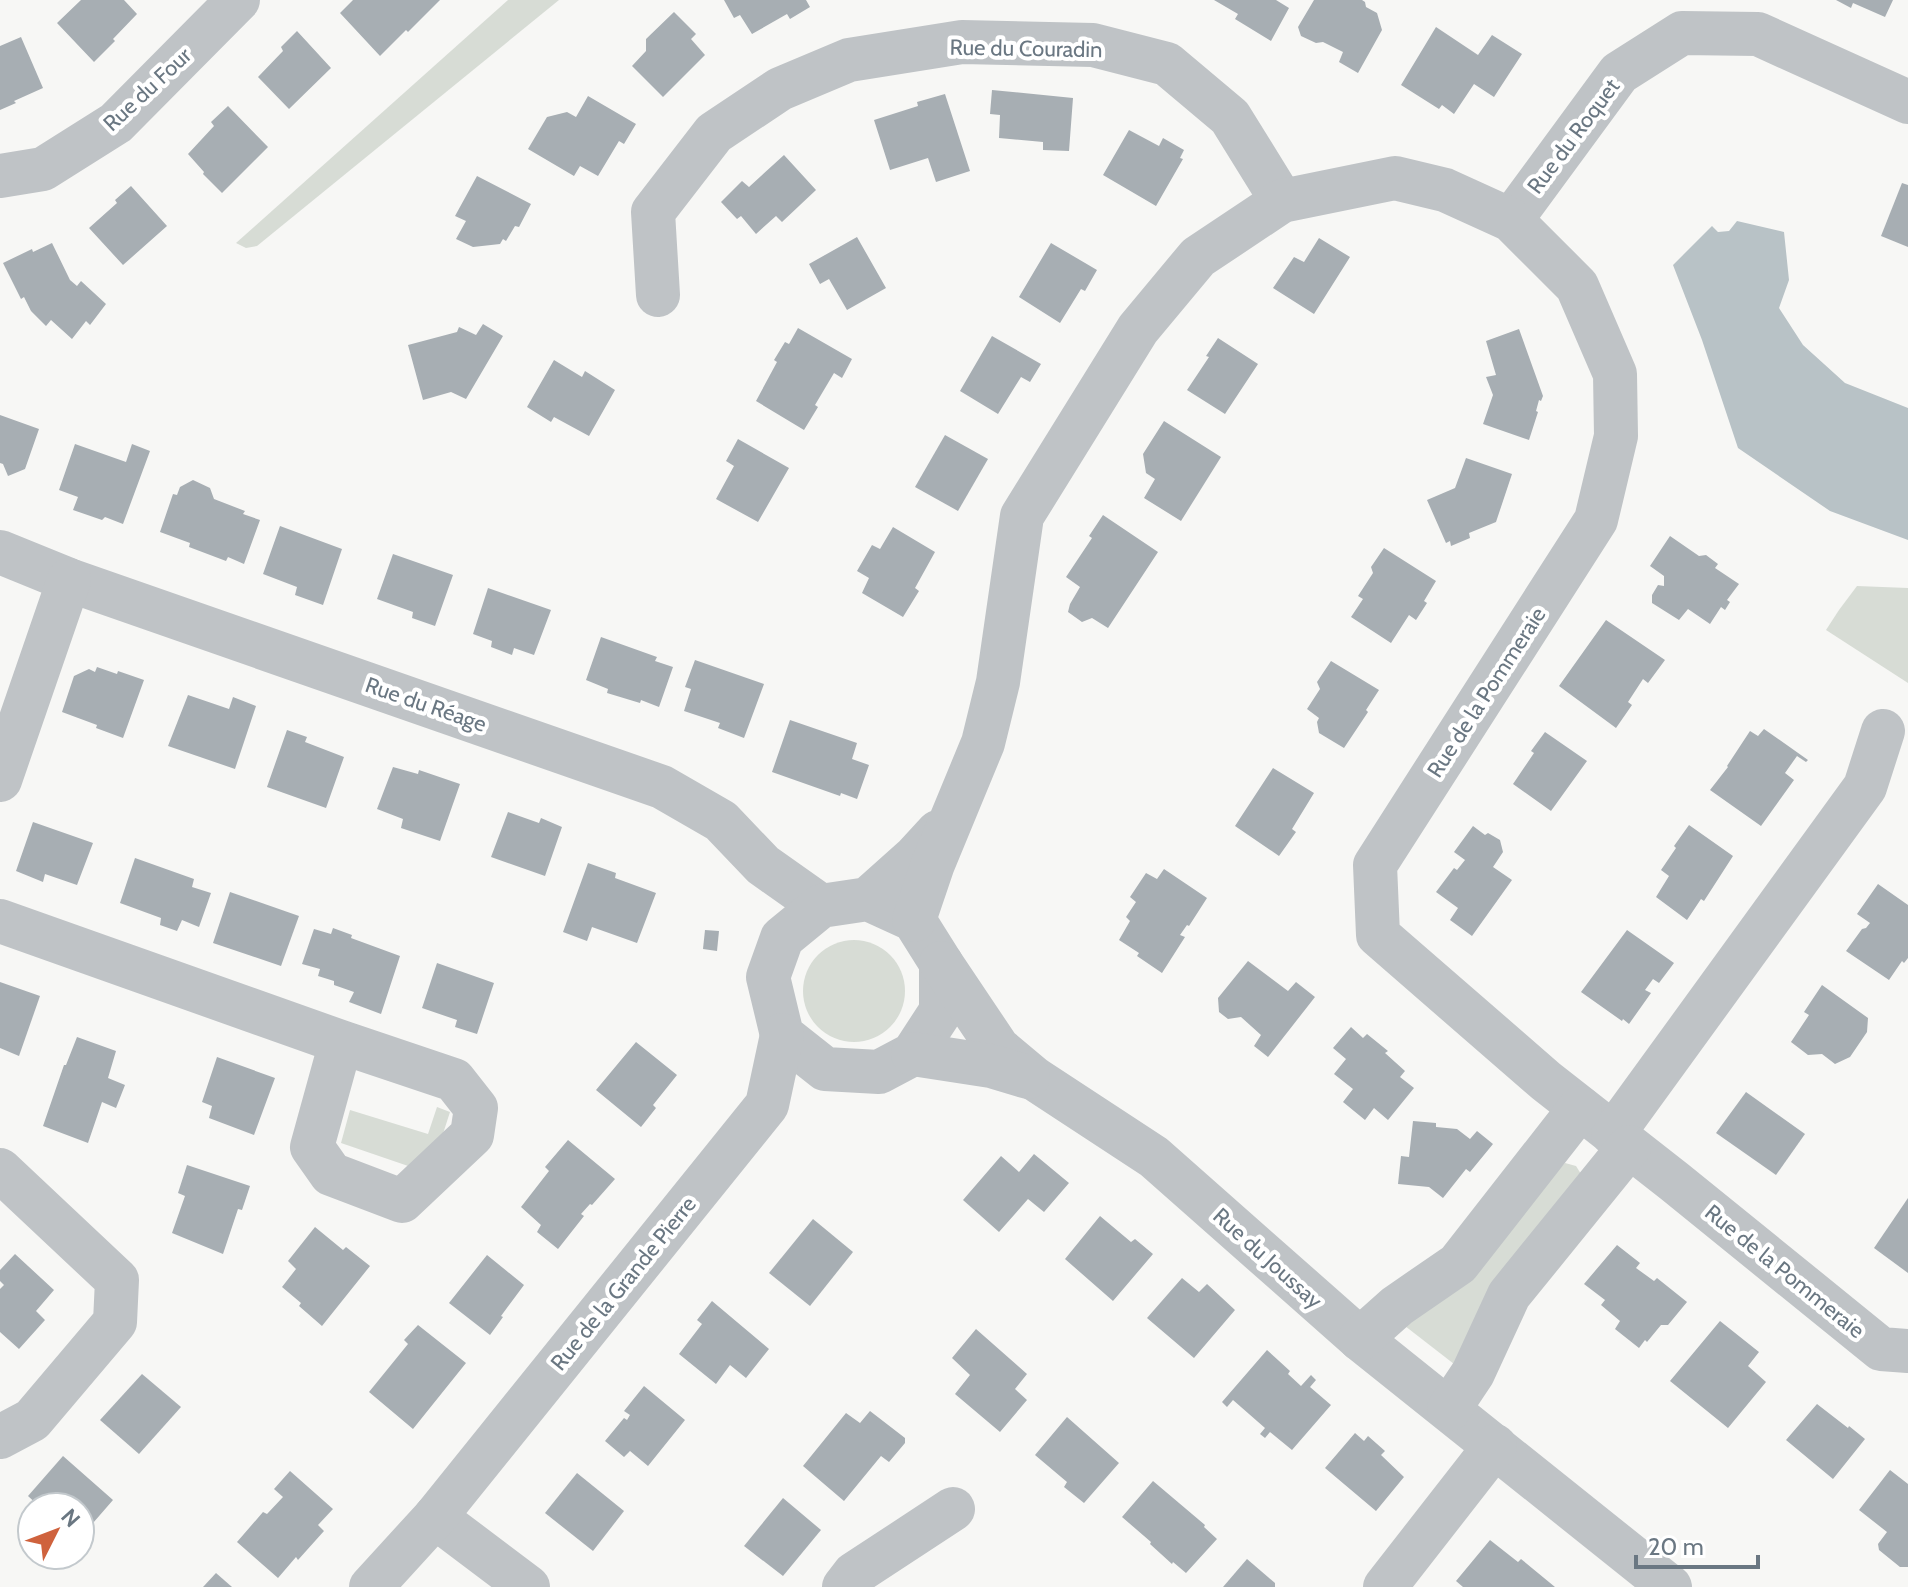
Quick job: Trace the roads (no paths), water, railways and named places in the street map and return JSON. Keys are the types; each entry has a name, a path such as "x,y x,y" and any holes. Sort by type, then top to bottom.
{"street":[{"name":"Rue du Four","path":"0,176 43,169 116,123 238,0"},
{"name":"Rue du Roquet","path":"1511,220 1619,73 1682,33 1758,34 1908,102"},
{"name":"Rue du Couradin","path":"658,295 653,212 714,133 780,89 849,60 962,42 1093,45 1167,64 1230,117 1282,201"},
{"path":"914,920 983,743 998,682 1022,516 1138,329 1198,257 1282,201 1395,178 1445,190 1511,220"},
{"name":"Rue de la Pommeraie","path":"1511,220 1577,286 1615,374 1616,436 1596,520 1375,865 1378,935 1546,1081 1881,1349 1908,1351"},
{"name":"Rue du Réage","path":"0,552 69,580 662,787 721,821 763,865 821,906"},
{"path":"0,780 69,580"},
{"path":"1449,1409 1473,1373 1509,1295 1607,1129 1865,787 1883,731"},
{"path":"868,899 915,857 953,815"},
{"path":"763,865 782,938"},
{"path":"767,1105 825,1069 879,1072 913,1054 941,1011 941,963 914,920 868,899 821,906 782,938 768,977 782,1035 825,1069"},
{"path":"0,921 341,1042"},
{"name":"Rue du Joussay","path":"941,963 998,1048 1035,1079 1154,1157 1360,1339 1670,1587"},
{"name":"Rue de la Grande Pierre","path":"371,1587 435,1517 767,1105 782,1035"},
{"name":"Rue du Joussay","path":"913,1054 991,1066 1035,1079"},
{"path":"1360,1339 1397,1306 1458,1264 1607,1129"},
{"path":"0,1170 117,1280 115,1322 32,1420 0,1437"},
{"path":"1385,1587 1495,1446"},
{"path":"844,1587 854,1574 953,1509"},
{"path":"435,1517 528,1587"}]}
